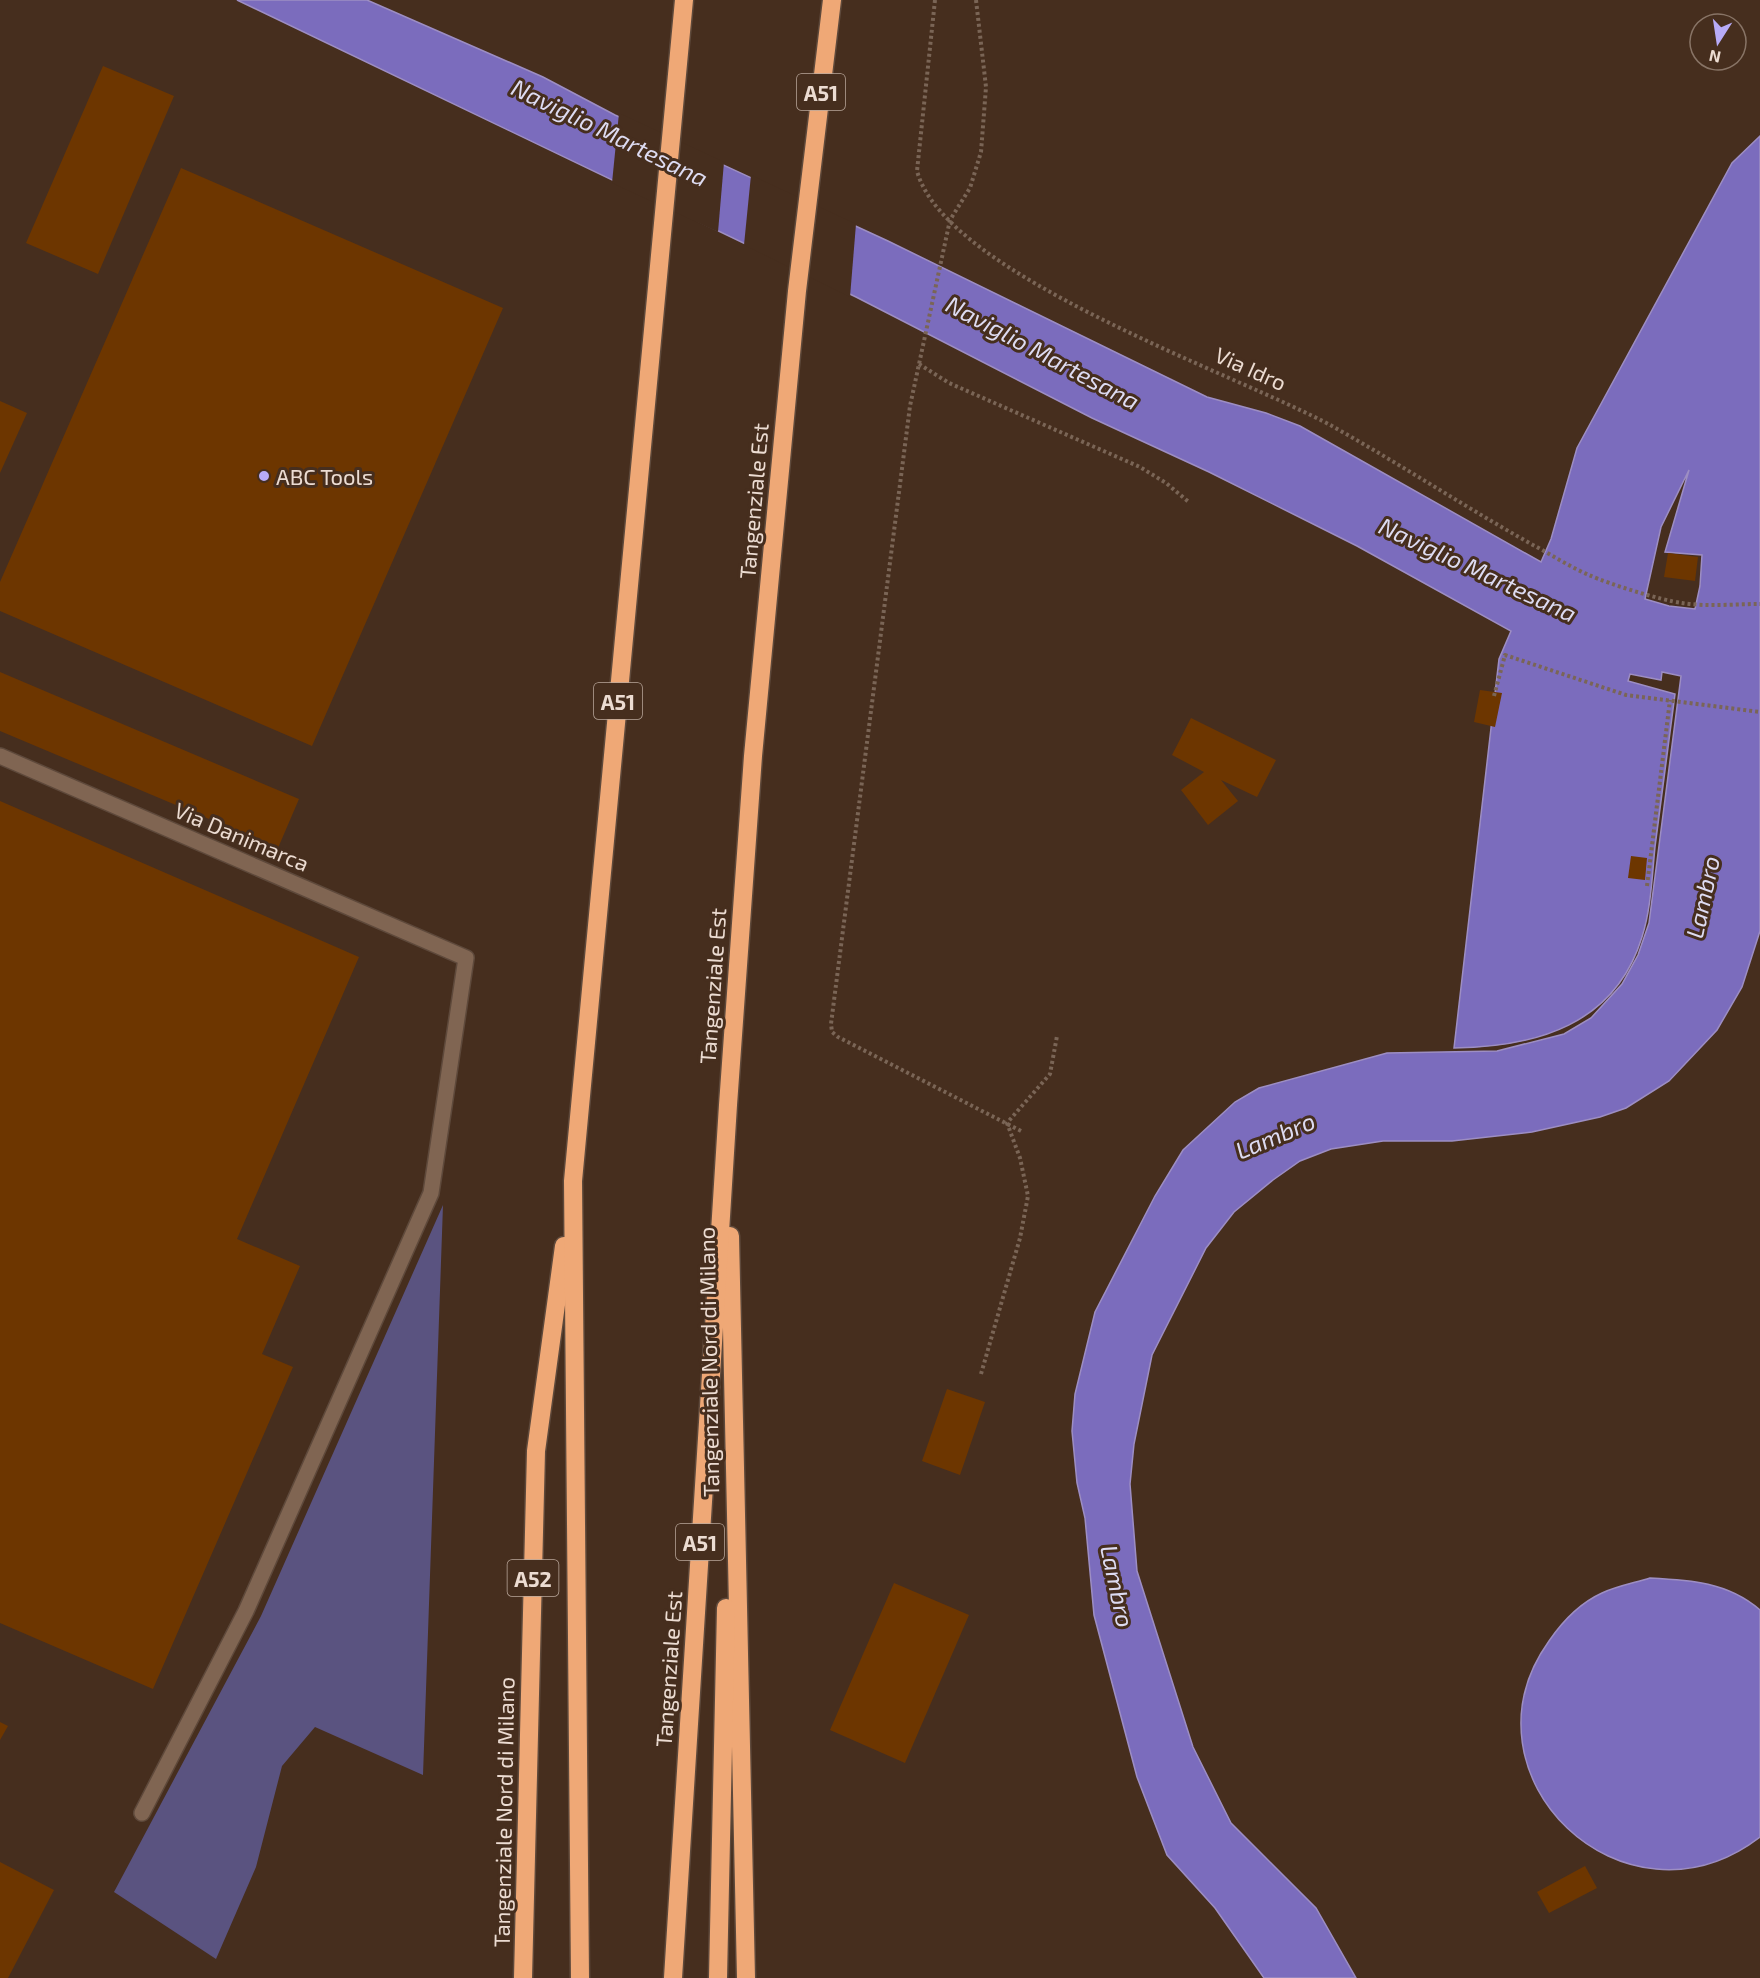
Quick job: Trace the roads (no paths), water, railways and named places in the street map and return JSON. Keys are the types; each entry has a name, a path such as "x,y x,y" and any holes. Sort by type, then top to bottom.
{"highway":[{"name":"A51","path":"580,1978 573,1181 684,0"},
{"name":"Tangenziale Est","path":"673,1978 728,1105 753,756 797,291 832,0"},
{"name":"Tangenziale Nord di Milano","path":"728,1105 746,1978"},
{"name":"Tangenziale Nord di Milano","path":"523,1978 536,1451 573,1181"},
{"path":"718,1978 732,1353"}],"lane":[{"name":"Via Danimarca","path":"0,756 466,958 431,1193 246,1611 142,1813"}],"water":[{"path":"237,0 367,0 543,77 615,115 888,241 1207,397 1266,413 1300,426 1541,562 1551,539 1577,448 1732,163 1760,136 1760,931 1742,987 1717,1030 1669,1081 1626,1108 1600,1117 1532,1132 1452,1141 1383,1141 1331,1149 1300,1161 1234,1212 1206,1248 1152,1355 1134,1444 1130,1484 1137,1571 1193,1747 1231,1823 1316,1908 1356,1978 1264,1978 1215,1908 1167,1855 1137,1777 1094,1615 1085,1518 1077,1483 1072,1431 1075,1394 1095,1312 1155,1196 1183,1150 1235,1102 1259,1088 1387,1053 1497,1051 1564,1034 1591,1018 1622,984 1638,955 1649,923 1681,676 1662,672 1661,680 1630,674 1628,681 1675,694 1649,904 1642,937 1630,967 1613,991 1592,1011 1569,1025 1542,1036 1514,1043 1454,1048 1499,659 1511,631 1357,546 1209,472 1092,418 856,297","holes":["1689,470 1665,552 1702,555 1700,586 1695,609 1669,606 1645,599 1661,527"]},
{"path":"1650,1578 1680,1580 1722,1588 1735,1593 1760,1610 1760,1837 1708,1864 1656,1869 1608,1856 1568,1828 1538,1789 1522,1743 1525,1692 1554,1634 1572,1614 1594,1597 1614,1588"}],"place":[{"name":"ABC Tools","path":"264,476"}],"water label":[{"name":"Naviglio Martesana","path":"610,132"},
{"name":"Naviglio Martesana","path":"1043,352"},
{"name":"Naviglio Martesana","path":"1478,569"},
{"name":"Lambro","path":"1702,897"},
{"name":"Lambro","path":"1275,1135"},
{"name":"Lambro","path":"1118,1586"}]}
